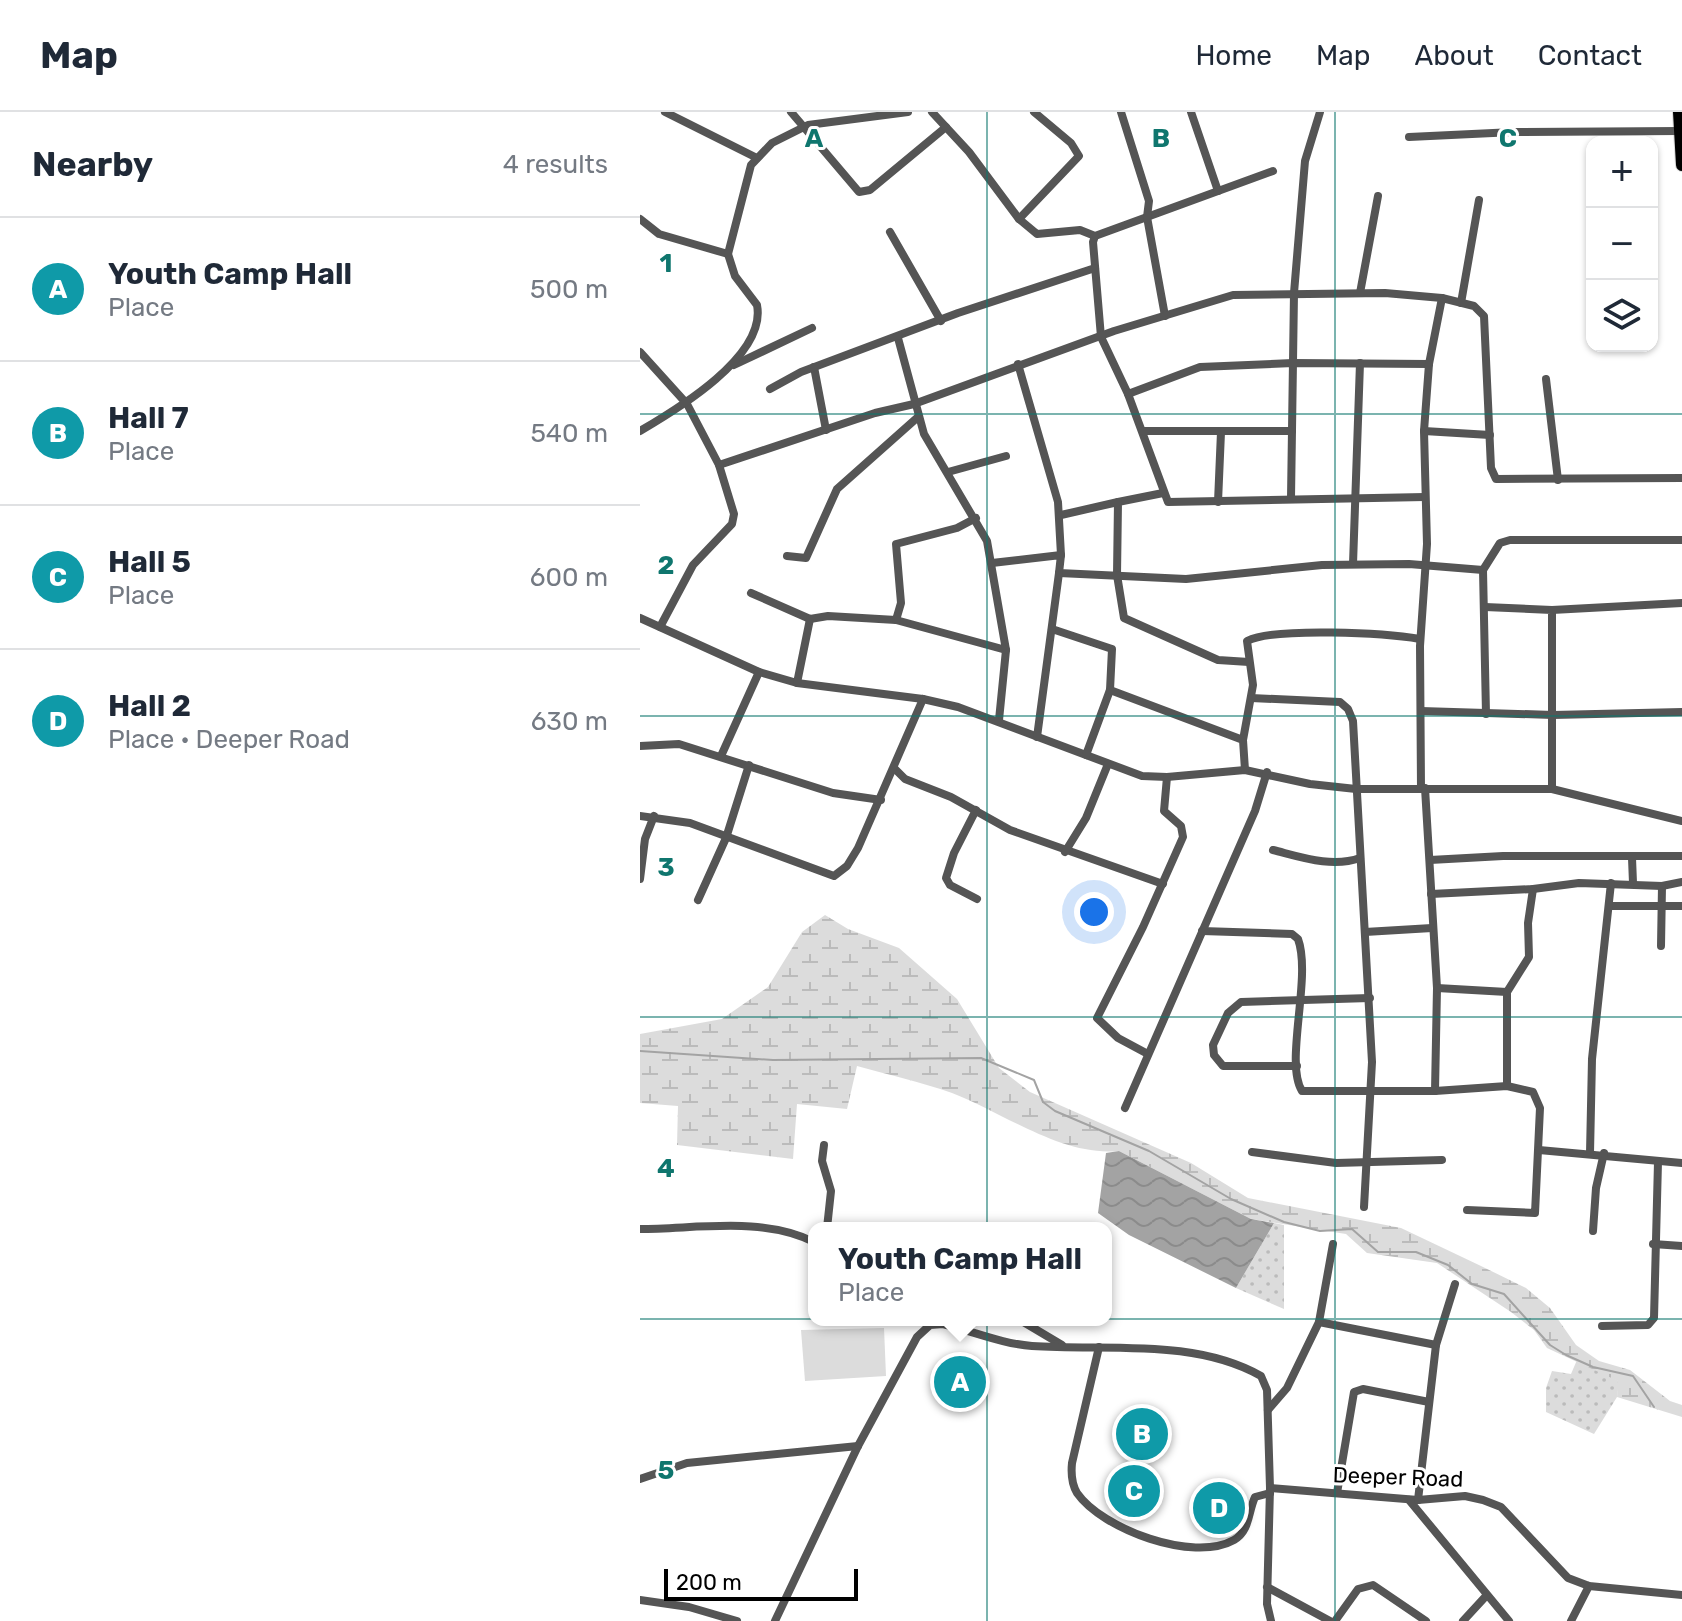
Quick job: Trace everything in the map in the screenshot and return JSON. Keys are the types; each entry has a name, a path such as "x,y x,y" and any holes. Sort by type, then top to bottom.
{"highway":[{"path":"1679,112 1682,165"}],"street":[{"path":"665,112 757,158"},
{"path":"791,112 802,128 863,192 946,127"},
{"path":"640,431 687,404 731,366 759,314 753,296 735,276 728,254 751,165 772,143 802,128 866,115 908,112"},
{"path":"932,112 1019,219 1037,234 1080,230 1095,236 1273,171"},
{"path":"1019,219 1079,156 1071,143 1034,112"},
{"path":"1121,112 1149,201 1147,217 1165,316"},
{"path":"1191,112 1218,191"},
{"path":"1291,498 1294,293 1305,161 1320,112"},
{"path":"1409,137 1514,132 1680,131"},
{"path":"1360,293 1378,196"},
{"path":"1461,303 1479,200"},
{"path":"640,219 659,234 728,254"},
{"path":"890,232 941,321"},
{"path":"1095,236 1101,337 1143,431 1163,493 1174,504 1291,498 1425,497"},
{"path":"770,389 814,367 1013,293 1095,268"},
{"path":"719,465 914,404 1018,364 1233,295 1360,293 1442,298 1474,306 1484,316 1491,468 1496,479 1682,478"},
{"path":"1435,1091 1437,988 1423,788 1420,639 1426,565 1424,431 1429,364 1442,298"},
{"path":"731,366 754,358 812,328"},
{"path":"898,338 924,434 976,518 992,563 1006,650 999,720"},
{"path":"640,352 687,404 719,465 733,502 732,524 693,565 660,627"},
{"path":"1128,394 1200,367 1293,363 1429,364"},
{"path":"1353,564 1360,363"},
{"path":"1018,364 1061,515 1061,555 1037,737"},
{"path":"814,367 826,430"},
{"path":"1546,379 1558,480"},
{"path":"787,556 806,558 837,489 918,417"},
{"path":"1143,431 1292,431"},
{"path":"1424,431 1490,435"},
{"path":"1218,502 1221,432"},
{"path":"948,472 1006,456"},
{"path":"1061,515 1163,493"},
{"path":"1118,502 1117,575 1121,611 1130,622 1218,660 1249,662"},
{"path":"896,620 901,603 896,544 957,528 976,518"},
{"path":"1486,714 1483,570 1500,543 1510,540 1682,540"},
{"path":"992,563 1061,555"},
{"path":"1059,573 1197,579 1282,566 1426,565 1483,570"},
{"path":"751,593 810,619 828,616 896,620 1006,650"},
{"path":"1485,607 1552,610 1682,603"},
{"path":"1552,610 1552,789"},
{"path":"640,618 759,672 797,683 923,699 999,720 1142,776 1167,777 1245,770 1267,772 1310,784 1356,789 1552,789 1682,821"},
{"path":"797,683 810,619"},
{"path":"1052,629 1112,649 1110,690 1086,755"},
{"path":"1245,770 1243,740 1251,698 1247,641 1274,635 1342,634 1420,639"},
{"path":"721,756 759,672"},
{"path":"1110,690 1243,740"},
{"path":"1251,698 1340,702 1348,709 1353,721 1372,1062 1364,1207"},
{"path":"640,816 690,823 834,876 847,866 858,848 889,783 923,699"},
{"path":"1421,711 1553,715 1682,712"},
{"path":"640,746 679,744 833,793 881,800"},
{"path":"1065,852 1086,818 1108,764"},
{"path":"698,900 726,838 749,765"},
{"path":"894,768 905,779 976,810 998,824 1065,852 1163,884"},
{"path":"1125,1108 1146,1053 1255,811 1267,772"},
{"path":"1146,1053 1118,1038 1097,1018 1183,837 1181,826 1164,811 1167,777"},
{"path":"889,783 905,779"},
{"path":"976,810 950,861 946,878 950,885 977,899"},
{"path":"641,880 645,839 654,816"},
{"path":"1273,850 1326,861 1360,858"},
{"path":"1430,860 1503,856 1682,856"},
{"path":"1632,858 1633,883"},
{"path":"1431,894 1533,889 1579,883 1662,886 1682,882"},
{"path":"1590,1153 1592,1059 1611,883"},
{"path":"1661,946 1662,886"},
{"path":"1507,1086 1507,992 1529,957 1528,923 1533,889"},
{"path":"1609,906 1682,906"},
{"path":"1365,932 1432,928"},
{"path":"1202,931 1292,934 1301,946 1297,1066 1302,1091 1369,1093 1507,1086 1533,1092 1539,1099 1535,1213 1467,1210"},
{"path":"1437,988 1507,992"},
{"path":"1297,1066 1223,1066 1214,1055 1213,1045 1228,1013 1241,1002 1370,998"},
{"path":"824,1145 822,1161 831,1191 828,1222"},
{"path":"1539,1150 1604,1153 1682,1163"},
{"path":"1252,1152 1301,1161 1442,1160"},
{"path":"1593,1231 1596,1188 1604,1153"},
{"path":"1602,1326 1652,1322 1658,1162"},
{"path":"640,1229 760,1228 788,1232 808,1240"},
{"path":"1268,1410 1287,1388 1319,1322 1333,1244"},
{"path":"1653,1244 1682,1246"},
{"path":"1455,1284 1436,1345 1414,1500 1486,1596 1509,1621"},
{"path":"1319,1322 1436,1345"},
{"path":"775,1621 858,1446 917,1337 927,1326"},
{"path":"951,1326 1031,1346 1063,1345 1190,1353 1243,1366 1261,1376 1268,1410 1270,1490 1267,1587 1271,1621"},
{"path":"1030,1326 1063,1345"},
{"path":"1099,1347 1072,1463 1071,1478 1078,1494 1110,1520 1142,1539 1181,1546 1234,1540 1245,1530 1255,1497 1270,1490"},
{"path":"1337,1493 1354,1392 1363,1389 1429,1402"},
{"path":"640,1479 687,1463 858,1446"},
{"name":"Deeper Road","path":"1270,1490 1414,1500 1465,1496 1501,1507 1568,1578 1589,1586 1682,1595"},
{"path":"1267,1587 1332,1621 1358,1589 1373,1585 1426,1621"},
{"path":"1571,1621 1589,1586"},
{"path":"1463,1621 1486,1596"},
{"path":"640,1600 689,1607 716,1619 737,1621"}],"green space":[{"path":"825,915 848,929 899,948 957,999 999,1068 1030,1092 1191,1163 1248,1198 1401,1228 1526,1288 1550,1308 1576,1345 1599,1361 1630,1370 1670,1401 1682,1405 1682,1417 1617,1397 1618,1381 1547,1348 1534,1330 1511,1312 1437,1263 1367,1253 1346,1234 1251,1219 1119,1151 1098,1151 1055,1141 952,1093 857,1066 847,1109 797,1104 793,1159 677,1145 678,1106 640,1103 640,1034 722,1019 768,987 802,932"},
{"path":"1274,1223 1284,1225 1284,1309 1236,1288"},
{"path":"884,1328 886,1376 805,1381 801,1330"},
{"path":"1577,1360 1619,1381 1617,1397 1594,1434 1546,1412 1546,1388 1552,1371 1571,1374"}],"water":[{"path":"1119,1151 1251,1219 1274,1223 1236,1288 1129,1235 1098,1213 1106,1153"}],"waterway":[{"path":"640,1051 773,1060 981,1058 1034,1080 1043,1102 1055,1111 1149,1151 1231,1199 1284,1222 1320,1231 1352,1229 1378,1252 1416,1252 1448,1265 1472,1284 1504,1294 1550,1345 1593,1367 1633,1376 1654,1407"}],"place":[{"name":"Youth Camp Hall","path":"960,1382"},
{"name":"Hall 7","path":"1142,1434"},
{"name":"Hall 5","path":"1134,1491"},
{"name":"Hall 2","path":"1219,1508"}]}
